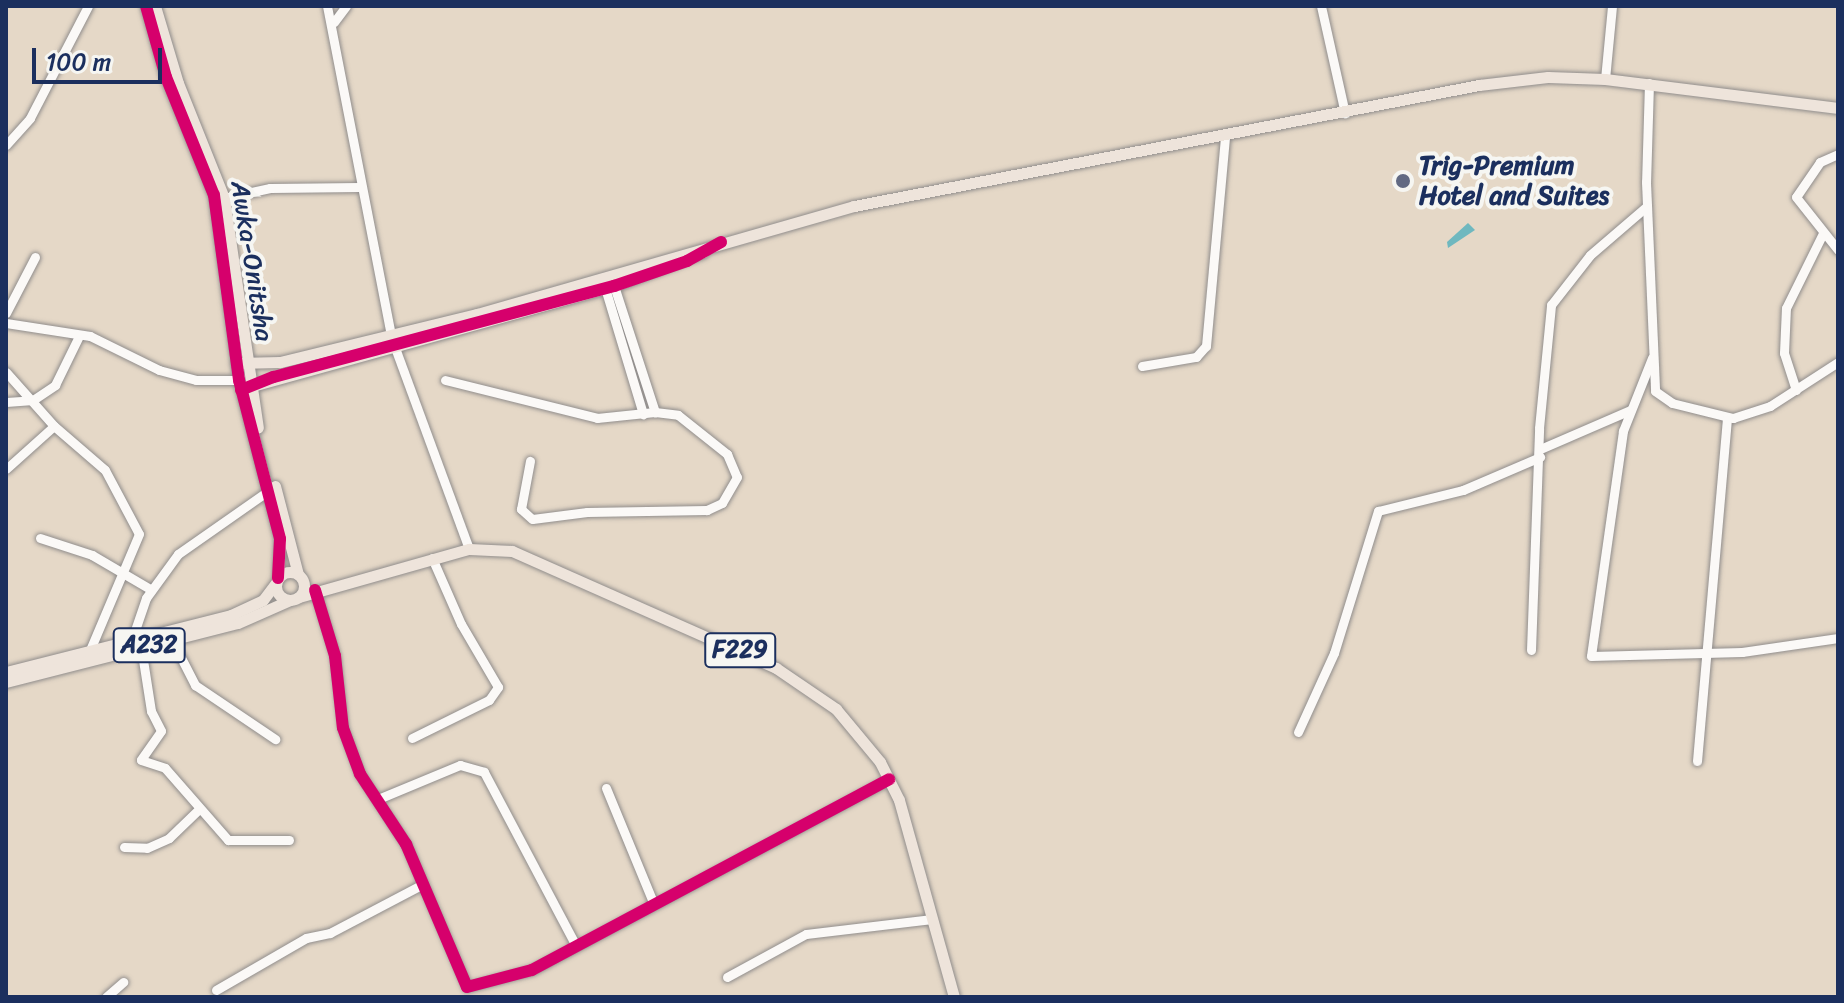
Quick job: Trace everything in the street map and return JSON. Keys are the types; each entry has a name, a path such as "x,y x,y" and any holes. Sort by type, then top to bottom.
{"main road":[{"name":"Awka-Onitsha","path":"146,6 166,77 214,195 241,364"},
{"name":"Awka-Onitsha","path":"155,6 178,83 224,198 243,385 280,539 277,581"},
{"path":"243,385 721,242 931,189 1225,137 1479,85 1548,77 1605,79 1838,108"},
{"path":"241,364 280,362 392,340 610,287 662,271 721,242"},
{"name":"Awka-Onitsha","path":"243,385 299,575"},
{"name":"F229","path":"294,598 335,583 469,549 512,551 547,563 776,668 836,709 889,779 954,997"},
{"path":"287,572 299,575 304,589 294,598 277,593 277,581 287,572"},
{"name":"F229","path":"299,575 335,583"},
{"name":"A232","path":"6,682 231,615 263,600 277,581"},
{"name":"A232","path":"6,672 90,650 172,640 238,623 294,598"}],"street":[{"path":"6,145 30,118 88,6"},
{"path":"327,6 334,22 360,187 392,340 469,549"},
{"path":"334,22 346,6"},
{"path":"1321,6 1345,113"},
{"path":"1605,79 1612,6"},
{"path":"1649,83 1647,206 1654,290 1652,384 1659,397 1727,418 1751,415 1838,362"},
{"path":"1142,366 1196,357 1206,346 1225,137"},
{"path":"1838,154 1827,155 1797,191 1800,205 1838,250"},
{"path":"224,198 270,188 360,187"},
{"path":"1531,650 1540,453 1551,305 1590,255 1647,206"},
{"path":"1796,390 1784,353 1786,308 1800,270 1823,233"},
{"path":"6,313 35,257"},
{"path":"610,287 655,412"},
{"path":"610,287 643,414"},
{"path":"6,323 110,345 159,370 196,380 243,385"},
{"path":"6,402 33,400 55,385 79,336"},
{"path":"1652,358 1630,410 1591,656 1704,654 1838,638"},
{"path":"6,372 54,426 105,470 139,534 90,650"},
{"path":"445,380 597,418 655,412 678,415 727,454 737,477 722,503 707,510 587,512 532,519 521,509 530,461"},
{"path":"1298,732 1337,645 1378,511 1463,490 1630,410"},
{"path":"1697,761 1727,418"},
{"path":"6,469 54,426"},
{"path":"268,491 186,546 152,590 136,643 151,711 161,731 141,760 165,768 198,810 228,840 289,840"},
{"path":"40,538 92,555 152,590"},
{"path":"412,738 489,700 498,687 461,624 432,558"},
{"path":"315,590 335,656 343,728 360,774 378,799 423,884 467,987 532,970 575,944 626,921 653,902 889,779"},
{"path":"172,640 195,685 275,739"},
{"path":"378,799 460,765 484,772 575,944"},
{"path":"606,788 653,902"},
{"path":"124,847 147,848 169,838 198,810"},
{"path":"216,990 306,938 337,929 423,884"},
{"path":"727,977 806,934 932,919"},
{"path":"106,997 123,982"}],"water":[{"path":"1468,223 1475,230 1448,248 1447,242"}],"cycle path":[{"path":"146,6 166,77 214,195 239,380 280,539 278,578"},
{"path":"241,390 274,377 614,286 687,261 721,242"},
{"path":"315,590 335,656 343,728 360,774 406,844 467,987 532,970 889,779"}],"place":[{"name":"Trig-Premium Hotel and Suites","path":"1403,181"}]}
